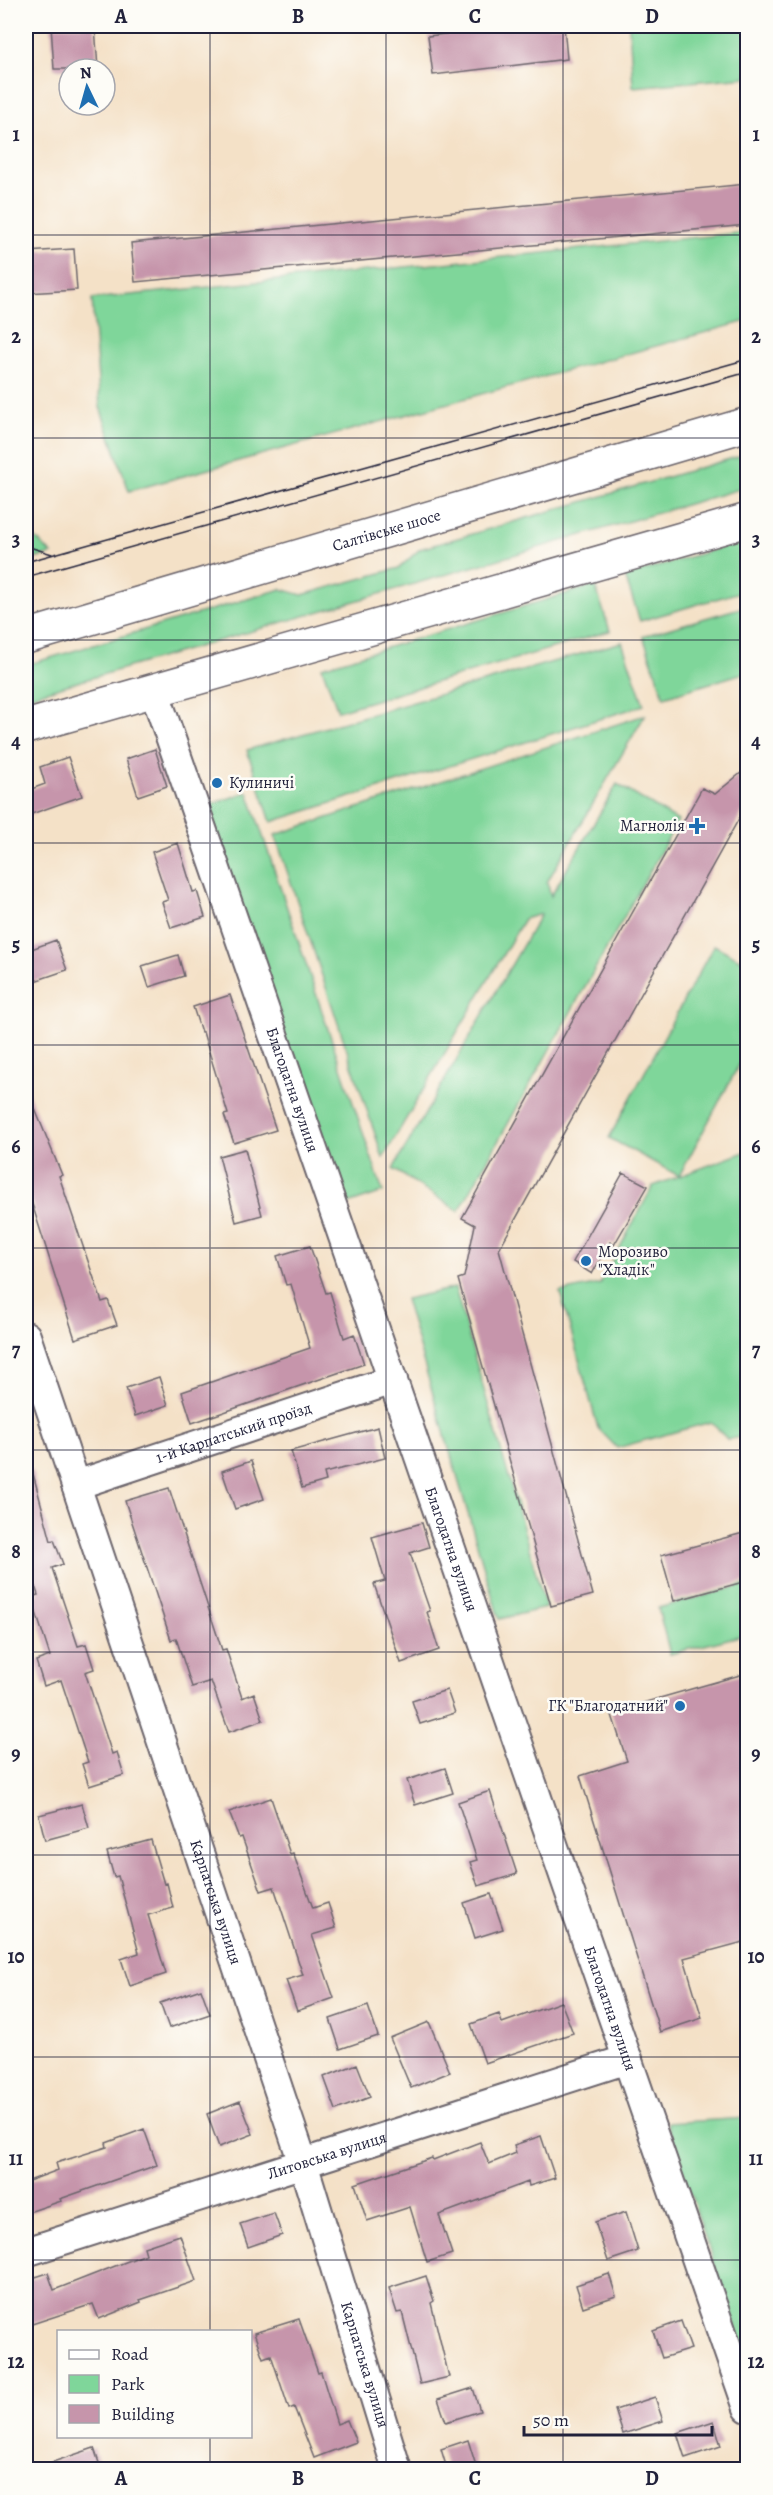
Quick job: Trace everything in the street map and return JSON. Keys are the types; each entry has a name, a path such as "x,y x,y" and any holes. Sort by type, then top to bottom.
{"main road":[{"name":"Салтівське шосе","path":"26,637 747,424"},
{"path":"26,727 747,520"}],"street":[{"name":"Благодатна вулиця","path":"154,690 747,2408"},
{"name":"Карпатська вулиця","path":"26,1336 303,2163 397,2469"},
{"name":"1-й Карпатський проїзд","path":"76,1485 393,1380"},
{"name":"Литовська вулиця","path":"26,2252 628,2059"}],"green space":[{"path":"629,26 747,26 747,77 633,87"},
{"path":"747,232 747,321 129,491 100,407 92,299"},
{"path":"747,454 747,487 26,697 26,665 281,589 302,595 399,568 420,549"},
{"path":"26,529 52,554 26,561"},
{"path":"747,540 747,590 640,621 625,576"},
{"path":"595,585 610,631 338,711 322,667"},
{"path":"747,606 747,672 664,697 643,636"},
{"path":"622,642 644,705 271,822 247,750"},
{"path":"645,715 547,882 551,896 617,784 678,821 459,1211 393,1169 541,914 524,919 383,1158 275,835"},
{"path":"248,792 383,1192 342,1206 203,807"},
{"path":"714,945 747,963 747,1050 679,1176 609,1138"},
{"path":"747,1151 747,1435 728,1440 711,1422 617,1448 598,1428 560,1292 600,1284 653,1186"},
{"path":"455,1288 546,1608 499,1619 405,1299"},
{"path":"747,1584 747,1634 670,1654 658,1608"},
{"path":"747,2118 747,2364 667,2123"}],"building":[{"path":"51,26 95,26 97,57 57,57 57,69 54,69"},
{"path":"516,26 564,26 567,59 433,75 428,36"},
{"path":"747,184 747,225 135,282 131,243"},
{"path":"74,249 77,290 26,293 26,252"},
{"path":"155,749 167,786 138,796 126,759"},
{"path":"68,757 82,796 26,816 26,791 45,784 40,767"},
{"path":"747,768 747,804 499,1249 593,1595 551,1606 458,1279 464,1277 475,1225 462,1218 702,788 715,794"},
{"path":"178,843 193,892 197,891 205,917 171,928 162,902 168,900 152,852"},
{"path":"56,940 67,970 26,984 26,951"},
{"path":"178,955 184,976 149,987 142,966"},
{"path":"230,995 276,1130 234,1143 224,1115 228,1114 193,1007"},
{"path":"26,1087 62,1175 59,1176 102,1302 108,1300 117,1325 75,1339 26,1185"},
{"path":"245,1149 262,1215 236,1222 219,1156"},
{"path":"623,1173 648,1186 614,1245 610,1242 592,1274 573,1262"},
{"path":"310,1246 326,1293 330,1292 344,1338 354,1334 364,1364 192,1423 182,1392 310,1348 291,1284 286,1285 277,1256"},
{"path":"159,1377 168,1405 135,1416 126,1388"},
{"path":"378,1427 385,1458 324,1473 326,1481 302,1488 291,1451"},
{"path":"251,1461 264,1499 235,1509 222,1471"},
{"path":"32,1470 51,1541 54,1540 63,1564 52,1568 78,1646 86,1644 94,1669 85,1672 112,1754 117,1752 124,1775 89,1786 82,1764 88,1762 61,1680 44,1686 36,1661 50,1656 31,1597 38,1595 26,1559 26,1471"},
{"path":"169,1488 222,1650 226,1649 242,1698 254,1693 263,1720 229,1732 211,1681 192,1687 176,1638 171,1640 125,1501"},
{"path":"422,1523 429,1547 410,1553 430,1611 427,1612 439,1650 401,1663 374,1584 385,1581 372,1537"},
{"path":"747,1532 747,1581 674,1601 661,1555"},
{"path":"747,1673 747,1700 741,1702 747,1730 747,1941 684,1958 702,2018 660,2032 580,1776 627,1761 611,1712"},
{"path":"447,1690 455,1713 420,1724 412,1701"},
{"path":"445,1768 453,1793 415,1805 407,1780"},
{"path":"490,1791 517,1874 478,1886 470,1862 477,1860 458,1802"},
{"path":"271,1798 290,1854 293,1853 313,1908 328,1903 336,1928 312,1935 334,1998 297,2011 286,1980 303,1975 274,1887 261,1891 242,1837 239,1838 229,1812"},
{"path":"82,1804 89,1828 45,1840 39,1815"},
{"path":"151,1840 164,1884 167,1883 173,1908 148,1915 166,1974 130,1986 121,1959 139,1953 118,1876 114,1877 107,1852"},
{"path":"491,1894 503,1929 475,1938 464,1903"},
{"path":"201,1989 210,2014 169,2028 160,2003"},
{"path":"561,2002 573,2033 485,2063 471,2024 499,2014 502,2023"},
{"path":"368,2006 378,2036 340,2049 330,2019"},
{"path":"429,2022 450,2072 411,2088 390,2038"},
{"path":"357,2064 370,2097 336,2110 324,2077"},
{"path":"240,2101 253,2134 219,2147 207,2114"},
{"path":"144,2129 157,2165 26,2213 26,2182 58,2170 56,2163 107,2147 106,2143"},
{"path":"541,2136 555,2178 529,2186 528,2182 439,2215 452,2254 427,2262 410,2207 367,2221 355,2184 432,2158 433,2160 480,2142 489,2164 516,2153 514,2145"},
{"path":"626,2212 638,2251 608,2261 595,2222"},
{"path":"274,2213 282,2235 248,2247 240,2224"},
{"path":"180,2235 196,2281 140,2300 141,2302 99,2319 93,2304 26,2326 26,2280 48,2273 54,2290 146,2254 144,2247"},
{"path":"609,2274 616,2296 583,2307 576,2285"},
{"path":"426,2276 434,2301 431,2303 449,2377 420,2384 402,2312 397,2313 389,2288"},
{"path":"299,2319 318,2373 321,2372 337,2424 347,2420 356,2442 314,2458 294,2407 289,2409 271,2355 263,2358 254,2333"},
{"path":"681,2321 691,2349 662,2358 653,2331"},
{"path":"473,2388 480,2411 446,2422 438,2399"},
{"path":"655,2397 663,2421 623,2434 615,2410"},
{"path":"714,2421 721,2446 685,2458 677,2433"},
{"path":"468,2440 477,2469 447,2469 441,2449"},
{"path":"94,2448 101,2469 41,2469 41,2466"}],"tram line":[{"path":"26,562 748,359"},
{"path":"26,577 748,372"},
{"path":"26,546 52,554"}],"place":[{"name":"Кулиничі","path":"217,783"},
{"name":"Магнолія","path":"697,826"},
{"name":"Морозиво \"Хладік\"","path":"586,1261"},
{"name":"ГК \"Благодатний\"","path":"680,1706"}]}
